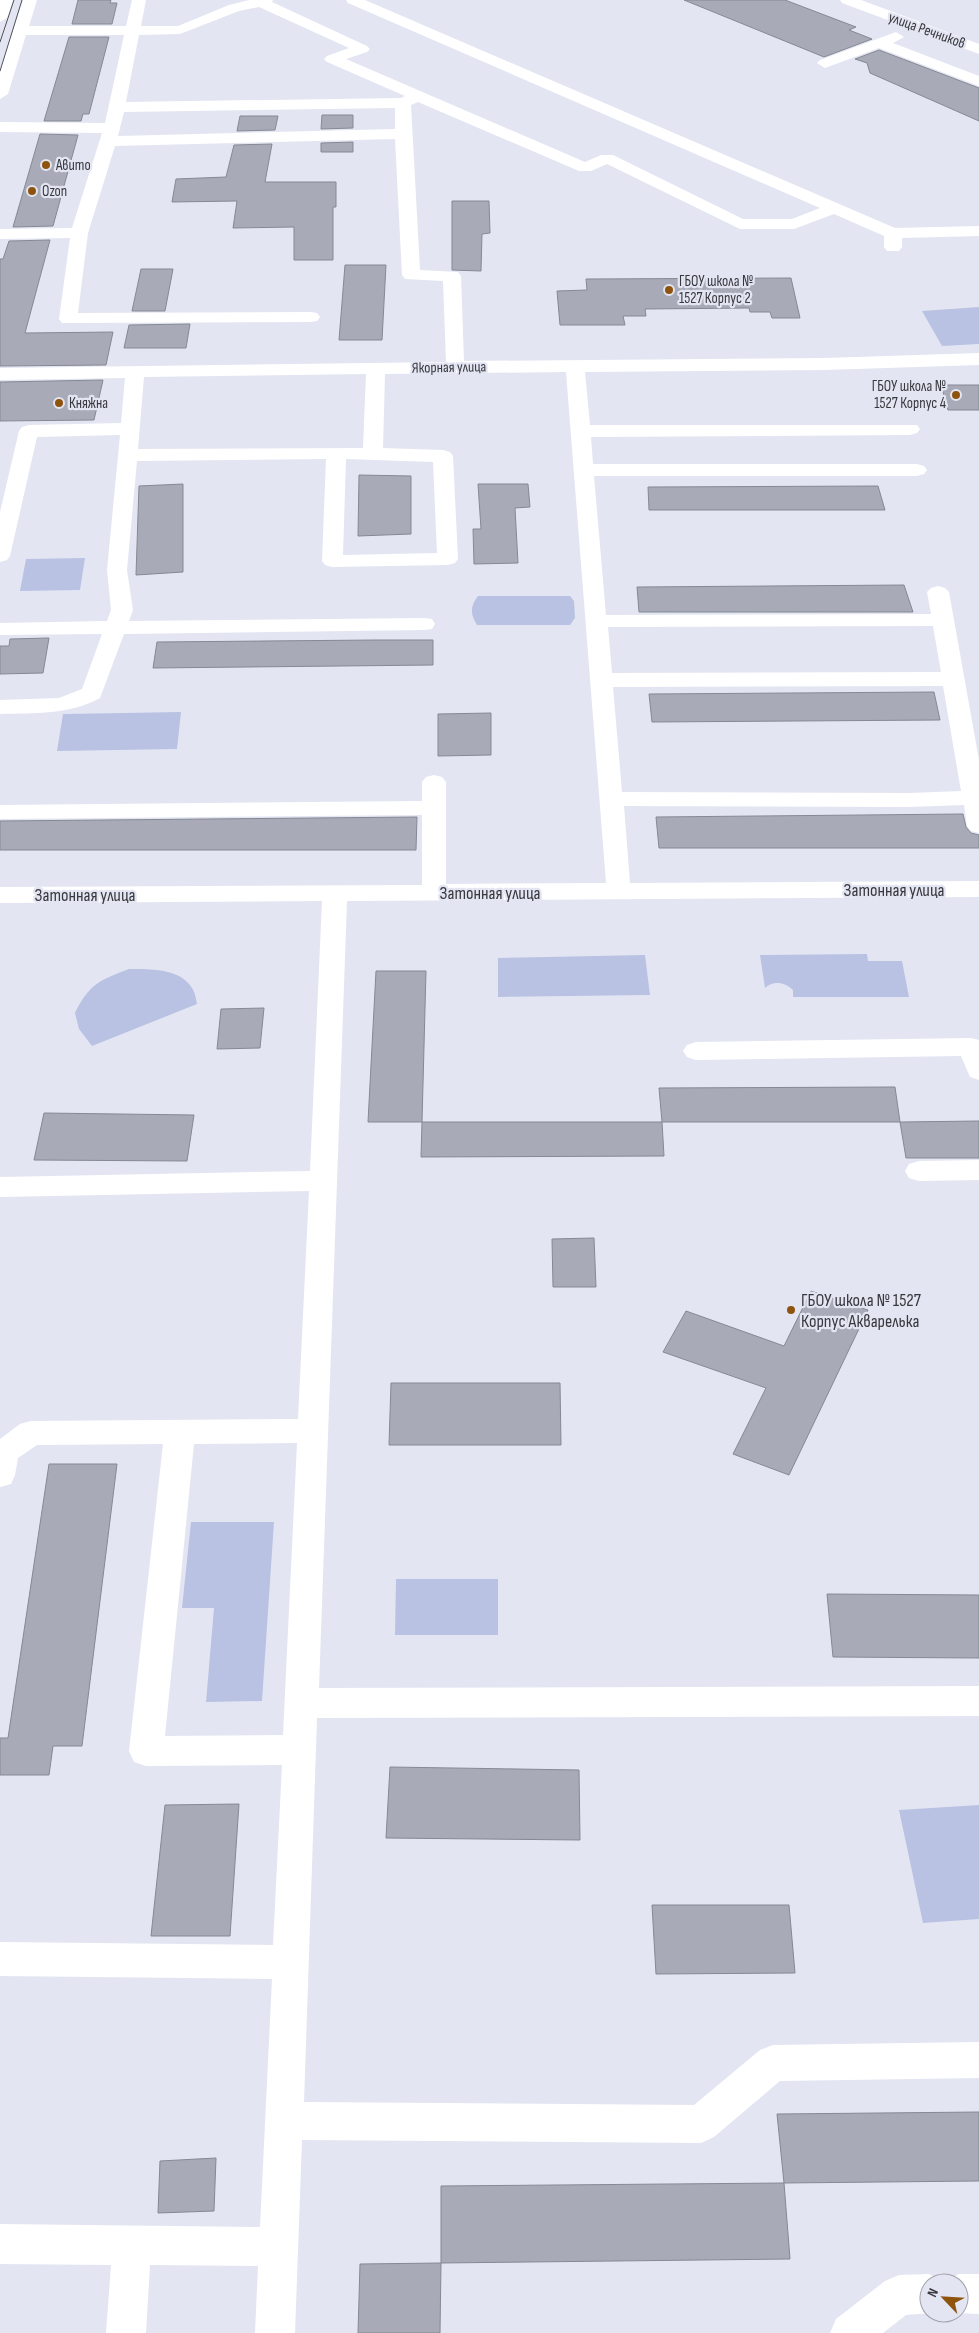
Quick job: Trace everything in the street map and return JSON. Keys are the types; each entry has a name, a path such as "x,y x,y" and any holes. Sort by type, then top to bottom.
{"street":[{"path":"0,18 6,0"},
{"path":"0,94 30,0"},
{"path":"139,0 110,135 80,233 68,319 311,317"},
{"path":"353,0 834,208 893,240 979,232"},
{"name":"улица Речников","path":"847,0 977,47"},
{"path":"20,31 180,30 234,8 260,1 362,48 332,59 585,168 607,158 740,224 794,224 834,208"},
{"path":"825,63 921,28"},
{"path":"879,43 979,81"},
{"path":"922,76 929,73 979,93"},
{"path":"420,96 403,119 411,275 452,276 455,367"},
{"path":"117,107 403,119"},
{"path":"0,127 110,135 464,116"},
{"path":"0,234 80,233"},
{"name":"Якорная улица","path":"0,374 899,363 979,359"},
{"path":"576,367 619,892"},
{"path":"373,454 376,368"},
{"path":"0,707 59,705 81,700 92,693 122,610 117,570 135,372"},
{"path":"581,431 910,428"},
{"path":"0,556 4,520 29,431 129,429"},
{"path":"127,456 336,453 443,456 448,560 332,561 336,453"},
{"path":"584,470 917,470"},
{"path":"938,592 976,798 979,826"},
{"path":"596,621 943,620"},
{"path":"0,629 424,624"},
{"path":"602,680 953,679"},
{"path":"434,782 434,894"},
{"path":"612,799 976,798"},
{"path":"0,812 434,808"},
{"name":"Затонная улица","path":"0,895 979,890"},
{"path":"275,2333 292,1962 299,1750 335,894"},
{"path":"696,1051 971,1046 979,1071"},
{"path":"919,1171 979,1170"},
{"path":"0,1187 324,1181"},
{"path":"0,1475 4,1452 31,1433 313,1431"},
{"path":"180,1432 146,1751 299,1750"},
{"path":"301,1703 979,1702"},
{"path":"0,1959 292,1962"},
{"path":"285,2122 701,2124 773,2063 979,2060"},
{"path":"0,2244 279,2248"},
{"path":"126,2333 132,2246"},
{"path":"850,2333 899,2294 919,2294"}],"shaded area":[{"path":"979,307 979,344 942,346 922,311"},
{"path":"85,558 80,590 20,591 26,559"},
{"path":"478,596 570,596 574,601 575,618 570,625 477,625 472,610 473,603"},
{"path":"181,712 177,749 57,751 63,714"},
{"path":"867,954 868,961 902,961 909,997 793,997 793,990 783,984 775,983 765,988 760,955"},
{"path":"645,955 650,995 498,997 498,958"},
{"path":"129,969 163,971 180,977 187,981 193,990 197,1004 92,1046 79,1029 75,1013 85,995 96,984"},
{"path":"191,1522 274,1522 262,1701 206,1702 214,1608 182,1608"},
{"path":"396,1579 498,1579 498,1635 395,1635"},
{"path":"979,1805 979,1919 923,1923 899,1810"}],"building":[{"path":"78,0 111,0 110,3 117,3 112,24 72,24"},
{"path":"684,0 785,0 856,27 849,30 872,39 824,57"},
{"path":"69,37 109,37 89,114 83,114 81,121 44,121"},
{"path":"879,50 979,88 979,121 870,73 867,63 855,59"},
{"path":"322,115 353,115 353,128 321,129"},
{"path":"240,116 278,116 275,130 237,131"},
{"path":"40,134 78,135 53,226 13,227"},
{"path":"353,142 353,152 321,152 321,143"},
{"path":"272,144 265,182 336,182 336,207 333,207 333,260 294,260 294,227 233,228 237,201 172,202 176,179 226,177 234,145"},
{"path":"452,201 489,201 490,233 482,234 481,271 452,270"},
{"path":"50,240 25,333 113,332 106,365 0,366 0,259 3,259 9,241"},
{"path":"345,265 386,265 382,340 339,340"},
{"path":"141,269 173,269 165,311 132,311"},
{"path":"791,278 800,318 772,318 770,312 750,312 749,308 645,309 646,316 623,316 625,325 560,325 557,291 587,290 586,279"},
{"path":"190,324 186,348 124,348 129,325"},
{"path":"103,380 94,420 0,421 0,382"},
{"path":"941,385 979,385 979,410 948,410"},
{"path":"359,475 411,476 411,534 358,536"},
{"path":"183,484 183,572 136,575 139,486"},
{"path":"478,484 528,484 530,507 515,508 518,563 474,564 473,529 481,529"},
{"path":"878,486 885,510 649,510 648,487"},
{"path":"904,585 913,612 639,612 637,587"},
{"path":"49,638 43,673 0,674 0,646 9,646 10,639"},
{"path":"433,640 433,665 153,668 157,642"},
{"path":"934,692 940,720 652,722 649,694"},
{"path":"491,713 491,755 438,756 438,714"},
{"path":"963,814 966,827 971,833 979,835 979,848 659,848 656,817"},
{"path":"417,817 416,850 0,850 0,821"},
{"path":"376,971 426,971 422,1122 368,1122"},
{"path":"264,1008 260,1048 217,1049 221,1009"},
{"path":"895,1087 900,1122 662,1122 659,1088"},
{"path":"44,1113 194,1115 187,1161 34,1160"},
{"path":"979,1121 979,1158 906,1158 900,1122"},
{"path":"422,1122 662,1122 664,1156 421,1157"},
{"path":"594,1238 596,1287 553,1287 552,1239"},
{"path":"811,1291 868,1310 789,1475 733,1454 766,1388 663,1352 686,1311 784,1346"},
{"path":"391,1383 560,1383 561,1445 389,1445"},
{"path":"49,1464 117,1464 82,1746 53,1746 49,1775 0,1775 0,1738 8,1738"},
{"path":"827,1594 979,1595 979,1658 833,1657"},
{"path":"390,1767 579,1770 580,1840 386,1838"},
{"path":"239,1804 230,1936 151,1936 165,1805"},
{"path":"652,1905 789,1905 795,1973 656,1974"},
{"path":"979,2112 979,2181 784,2183 777,2114"},
{"path":"216,2158 214,2211 158,2213 160,2161"},
{"path":"784,2183 790,2259 441,2263 441,2186"},
{"path":"441,2263 440,2333 358,2333 360,2264"}],"tram line":[{"path":"0,42 14,0"},
{"path":"0,71 22,0"}],"place":[{"name":"Авито","path":"46,165"},
{"name":"Ozon","path":"32,191"},
{"name":"ГБОУ школа № 1527 Корпус 2","path":"669,290"},
{"name":"ГБОУ школа № 1527 Корпус 4","path":"956,395"},
{"name":"Княжна","path":"59,403"},
{"name":"ГБОУ школа № 1527 Корпус Акварелька","path":"791,1310"}]}
